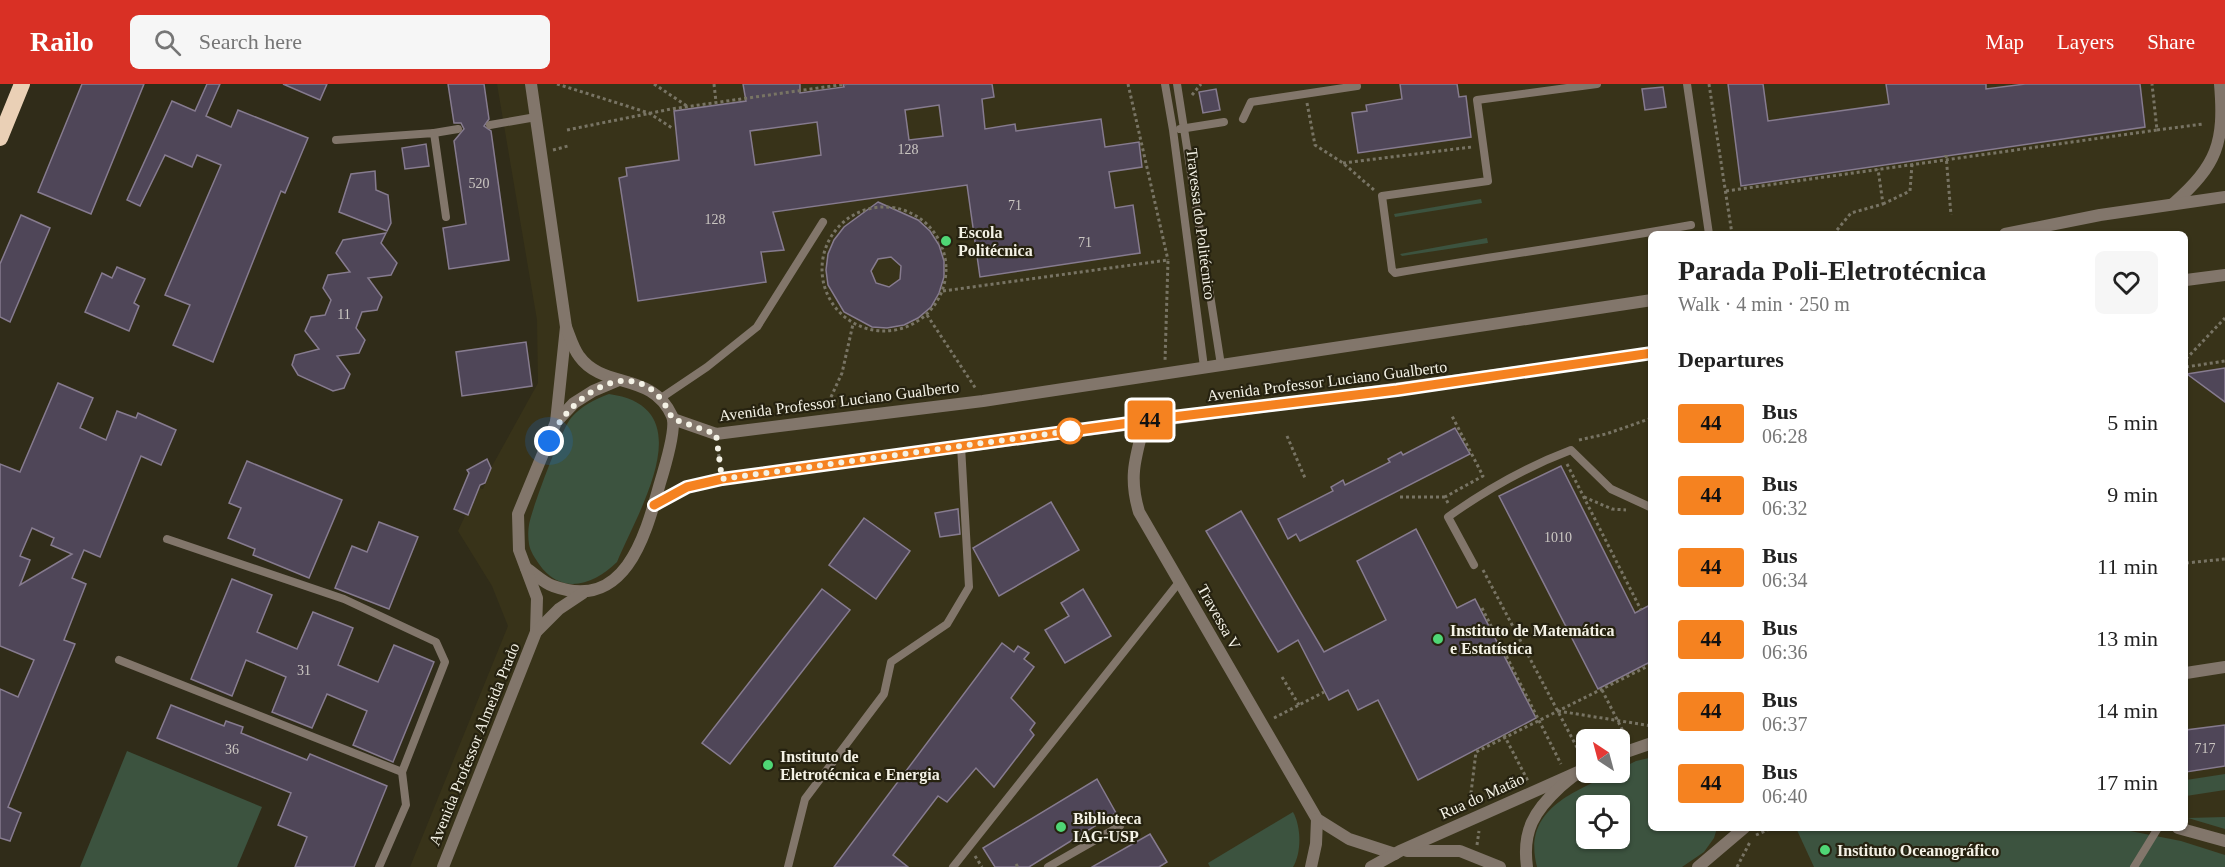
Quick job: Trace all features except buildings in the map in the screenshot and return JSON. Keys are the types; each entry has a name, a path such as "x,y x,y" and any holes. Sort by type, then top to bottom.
{"highway":[{"path":"0,138 22,84"}],"street":[{"path":"531,84 566,327 556,422 518,514 519,550 526,568 551,586 583,593 607,585 625,572 637,550 654,505 666,461 673,419 661,398 648,388 599,372 580,358 566,327"},
{"path":"2174,204 2205,173 2216,155 2222,135 2224,114 2220,84"},
{"path":"2022,231 2225,197"},
{"path":"2188,280 2225,274"},
{"name":"Avenida Professor Luciano Gualberto","path":"673,419 716,434 983,401 1165,372 1648,303"},
{"path":"1636,355 1648,345"},
{"name":"Avenida Professor Luciano Gualberto","path":"654,505 687,487 722,479 1145,421 1397,390 1648,354"},
{"path":"556,422 574,404 593,391 619,380"},
{"name":"Travessa V","path":"1145,421 1133,467 1133,489 1139,512 1317,819 1349,839 1397,852"},
{"name":"Avenida Professor Almeida Prado","path":"443,867 536,632 537,598 526,568"},
{"name":"Avenida Professor Almeida Prado","path":"536,632 559,609 583,593"},
{"path":"2188,673 2225,667"},
{"path":"1630,750 1648,744"},
{"name":"Rua do Matão","path":"1371,867 1397,852 1576,772"},
{"path":"1527,867 1525,843 1528,825 1548,798 1576,773"},
{"path":"1311,867 1316,844 1317,819"},
{"path":"2188,831 2225,842"},
{"path":"1698,867 1732,832"},
{"name":"Rua do Matão","path":"1397,852 1460,851 1500,867"}],"lane":[{"name":"Travessa do Politécnico","path":"1165,84 1204,368"},
{"name":"Travessa do Politécnico","path":"1177,84 1221,365"},
{"path":"1597,84 1478,99 1476,103 1488,181 1382,196 1390,267 1395,273 1648,232"},
{"path":"1687,84 1709,231"},
{"path":"1243,119 1251,102 1358,86"},
{"path":"490,124 536,117"},
{"path":"1173,130 1224,122"},
{"path":"336,140 434,133 458,129"},
{"path":"434,133 446,217"},
{"path":"661,398 707,367 757,327 822,222"},
{"path":"1654,231 1691,225"},
{"path":"788,867 806,800 884,694 891,662 947,624 969,587 961,446"},
{"path":"1476,563 1448,518 1486,490 1540,461 1571,450 1611,489 1648,506"},
{"path":"166,539 344,599 436,642 445,662 402,772 406,805 379,867"},
{"path":"954,867 1180,581"},
{"path":"119,660 402,772"},
{"path":"1048,867 1120,826"},
{"path":"2134,867 2156,831"}],"path":[{"path":"557,84 649,112 672,128"},
{"path":"654,84 688,106"},
{"path":"714,84 716,102"},
{"path":"567,130 649,112 846,84"},
{"path":"1128,84 1168,260 1165,372"},
{"path":"1709,84 1732,231"},
{"path":"2152,84 2157,130"},
{"path":"1305,94 1315,145 1343,163 1382,196"},
{"path":"1726,190 1946,157 2203,124"},
{"path":"1343,163 1483,146"},
{"path":"1946,157 1951,215"},
{"path":"1837,230 1851,213 1862,208 1883,204 1910,191 1912,163"},
{"path":"1878,168 1883,204"},
{"path":"886,206 907,211 925,221 938,237 946,256 948,274 943,291 927,315 915,324 891,331 868,330 853,324 837,311 826,293 821,273 824,252 832,234 847,219 864,210 886,206"},
{"path":"943,291 1168,260"},
{"path":"927,315 983,401"},
{"path":"2188,357 2225,318"},
{"path":"820,421 842,373 853,324"},
{"path":"2188,367 2225,361"},
{"path":"1451,414 1483,476"},
{"path":"1577,440 1606,434 1648,419"},
{"path":"716,434 722,479"},
{"path":"1287,436 1305,478"},
{"path":"1562,454 1641,610"},
{"path":"1400,497 1445,497 1494,472"},
{"path":"1584,496 1612,509 1632,511"},
{"path":"1445,497 1454,513"},
{"path":"2188,563 2225,559"},
{"path":"1476,563 1557,711 1576,769"},
{"path":"1482,608 1540,719 1576,771"},
{"path":"1470,801 1476,752 1504,736 1648,666"},
{"path":"1282,677 1299,705"},
{"path":"1602,690 1633,749"},
{"path":"1262,724 1324,692"},
{"path":"1557,711 1648,725"},
{"path":"1504,736 1533,791"},
{"path":"1737,867 1755,836 1766,831"},
{"path":"979,861 982,867"}],"shaded area":[{"path":"497,84 2225,84 2225,867 410,867 508,626 492,586 458,531 478,488 483,489 491,468 538,383 537,320"}],"green space":[{"path":"1481,199 1482,203 1395,217 1394,214"},
{"path":"1487,238 1488,243 1402,256 1400,254"},
{"path":"609,394 637,403 653,419 659,439 656,464 649,490 617,562 598,577 578,584 567,583 548,574 539,564 529,544 529,525 547,470 571,418 584,406"},
{"path":"127,751 262,807 237,867 80,867"},
{"path":"1648,759 1648,831 1716,831 1714,838 1704,852 1682,867 1537,867 1534,847 1537,831 1544,817 1554,806 1592,783 1630,783 1630,764"},
{"path":"2225,774 2225,790 2188,796 2188,780"},
{"path":"1293,812 1298,824 1299,839 1298,854 1293,867 1210,867 1208,863"},
{"path":"2225,817 2225,829 2188,818"},
{"path":"1797,831 2130,831 2181,841 2225,855 2225,867 1814,867"}],"bus line":[{"name":"44","path":"654,505 687,487 722,479 1173,417 1397,390 1648,354"}],"place":[{"name":"Escola Politécnica","path":"946,241"},
{"name":"Instituto de Matemática e Estatística","path":"1438,639"},
{"name":"Instituto de Eletrotécnica e Energia","path":"768,765"},
{"name":"Biblioteca IAG-USP","path":"1061,827"},
{"name":"Instituto Oceanográfico","path":"1825,850"}],"route":[{"path":"549,441 556,422 574,404 593,391 619,380 648,388 661,398 673,419 716,434 722,479 1070,431"}]}
